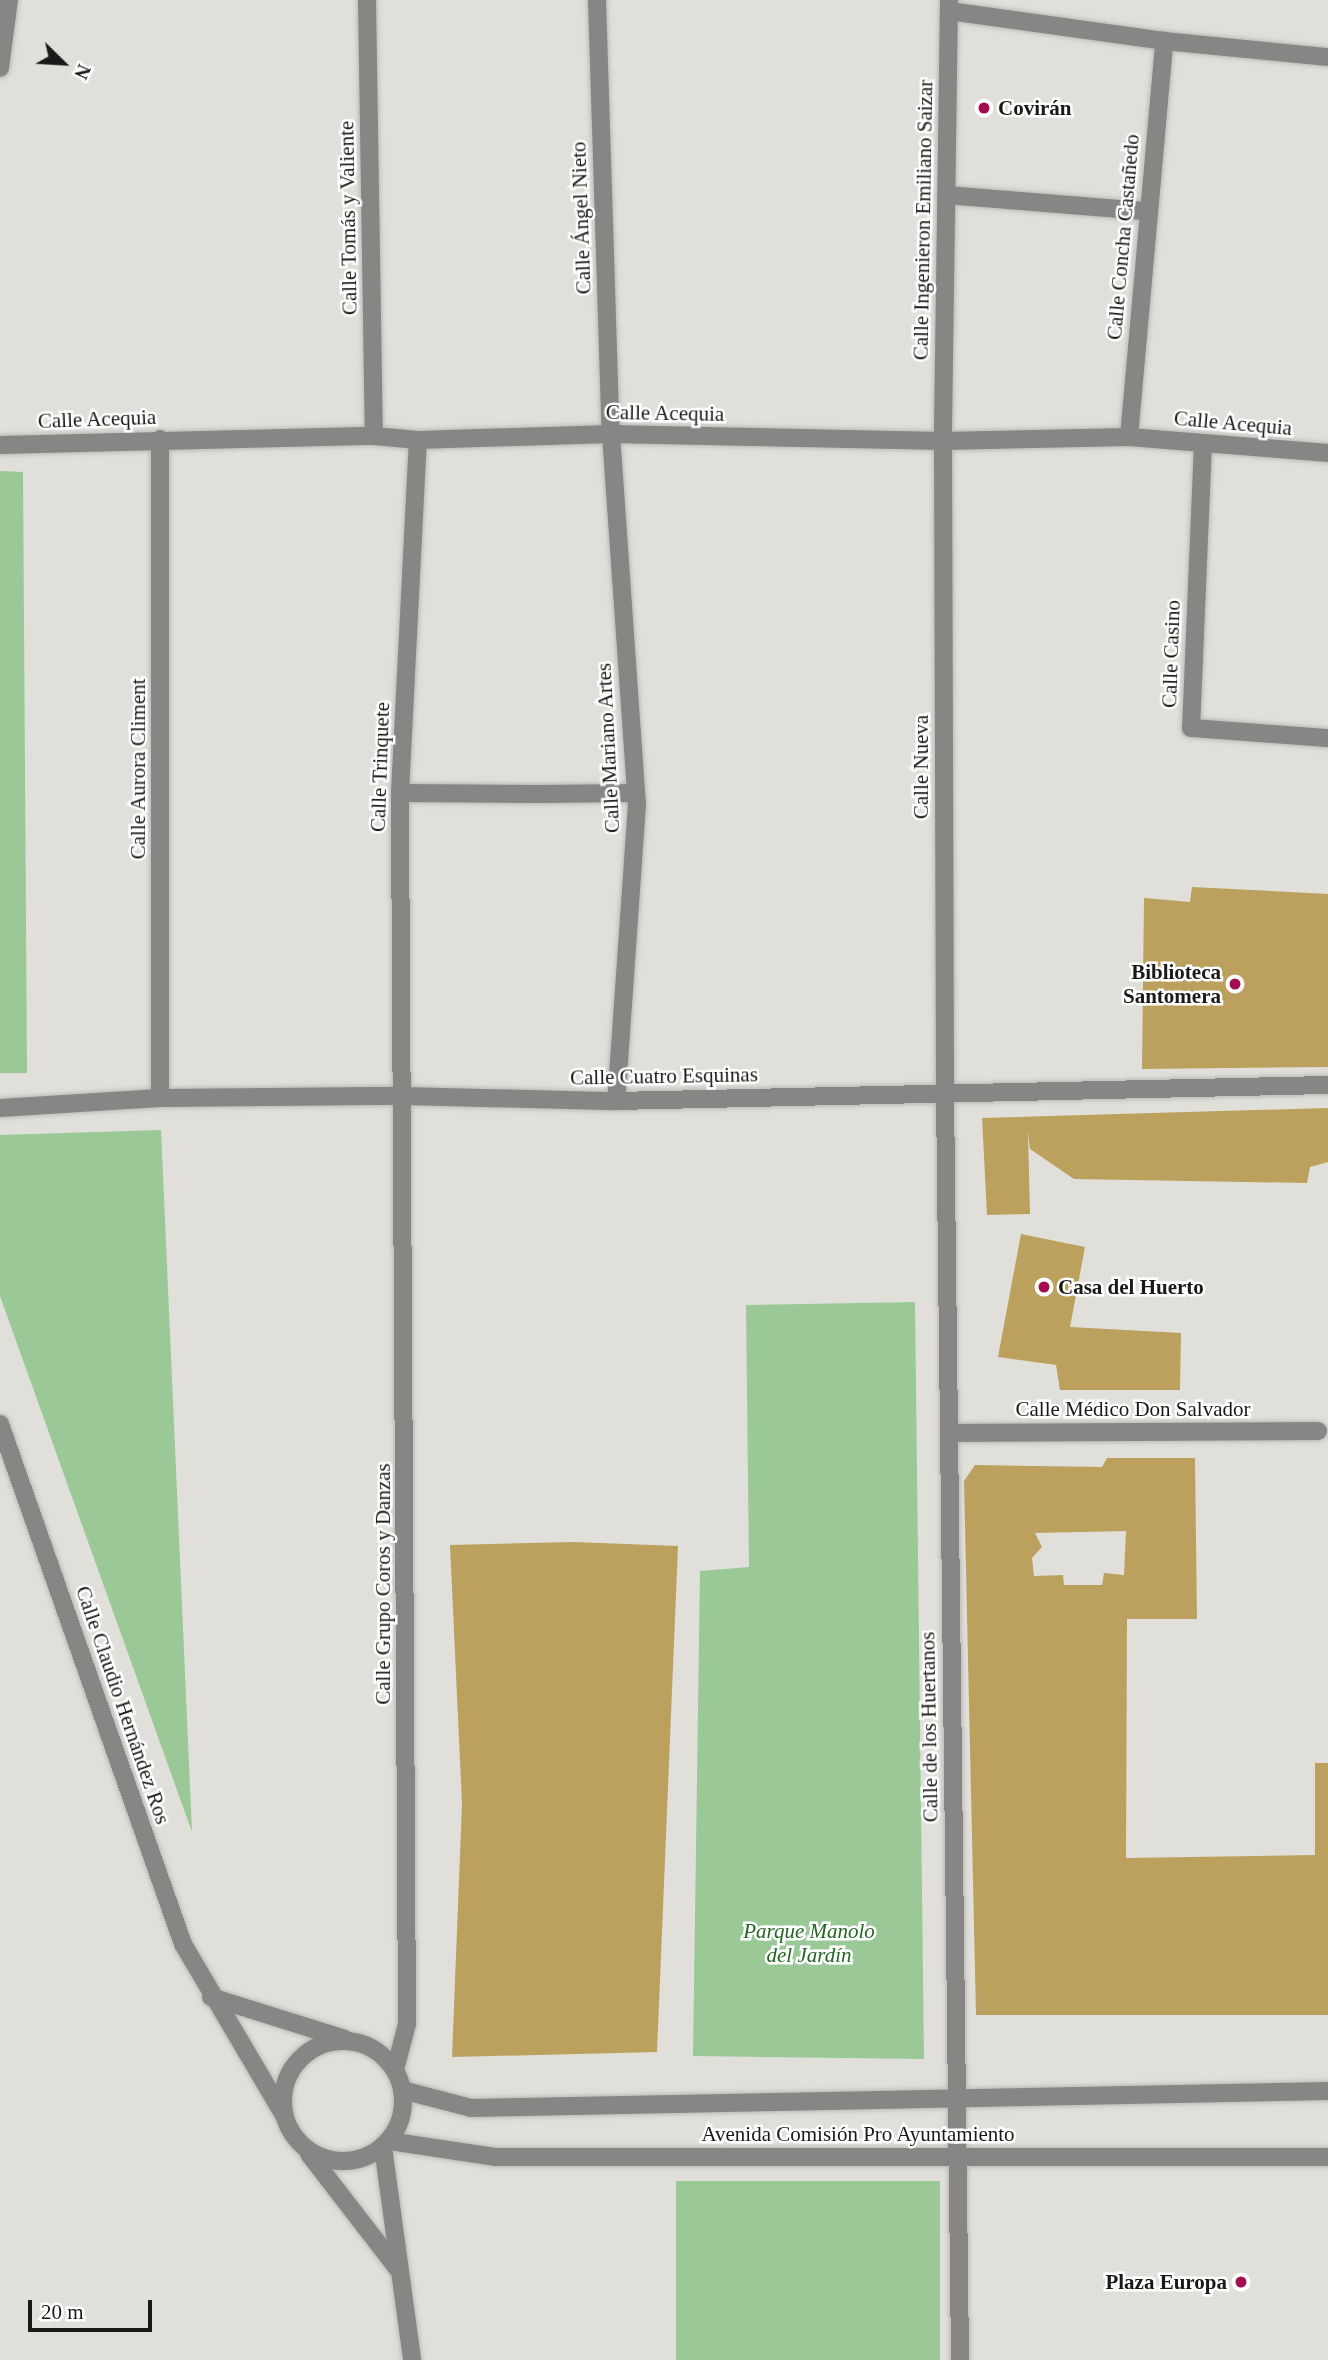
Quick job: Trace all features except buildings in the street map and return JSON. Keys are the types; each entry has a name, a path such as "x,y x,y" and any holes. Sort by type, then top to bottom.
{"street":[{"path":"0,68 9,0"},
{"name":"Calle Tomás y Valiente","path":"367,0 374,436"},
{"name":"Calle Ángel Nieto","path":"597,0 611,435"},
{"path":"949,5 1164,41 1328,57"},
{"name":"Calle Ingenieron Emiliano Saizar","path":"943,441 949,5"},
{"name":"Calle Concha Castañedo","path":"1129,437 1164,41"},
{"path":"946,195 1147,211"},
{"name":"Calle Acequia","path":"0,445 160,439 374,436 418,440 611,435 943,441 1129,437 1328,453"},
{"name":"Calle Mariano Artes","path":"611,435 636,793 616,1101"},
{"name":"Calle Aurora Climent","path":"160,439 160,1098"},
{"name":"Calle Trinquete","path":"404,1096 400,793 418,440"},
{"name":"Calle Nueva","path":"943,441 945,1094"},
{"name":"Calle Casino","path":"1203,443 1191,728 1328,738"},
{"path":"400,793 636,793"},
{"name":"Calle Cuatro Esquinas","path":"0,1108 160,1098 404,1096 616,1101 1328,1085"},
{"name":"Calle de los Huertanos","path":"945,1094 960,2360"},
{"name":"Calle Grupo Coros y Danzas","path":"395,2070 407,2024 404,1096"},
{"name":"Calle Claudio Hernández Ros","path":"0,1424 183,1944 211,1997 283,2114"},
{"name":"Calle Médico Don Salvador","path":"949,1433 1318,1431"},
{"path":"211,1997 351,2041 384,2056 395,2070 402,2090 403,2111 386,2144 399,2270 412,2360"},
{"path":"351,2041 315,2048 300,2058 283,2093 283,2114 305,2149 399,2270"},
{"name":"Avenida Comisión Pro Ayuntamiento","path":"402,2090 471,2108 1328,2091"},
{"path":"305,2149 323,2160 344,2162 386,2144"},
{"name":"Avenida Comisión Pro Ayuntamiento","path":"386,2144 496,2157 1328,2157"}],"green space":[{"path":"0,471 23,472 27,1073 0,1073"},
{"path":"161,1130 192,1832 0,1296 0,1135"},
{"name":"Parque Manolo del Jardín","path":"915,1302 924,2059 693,2056 700,1571 749,1567 746,1305"},
{"path":"676,2181 940,2181 940,2360 676,2360"}],"place":[{"name":"Covirán","path":"984,108"},
{"name":"Biblioteca Santomera","path":"1235,984"},
{"name":"Casa del Huerto","path":"1044,1287"},
{"name":"Plaza Europa","path":"1241,2282"}]}
